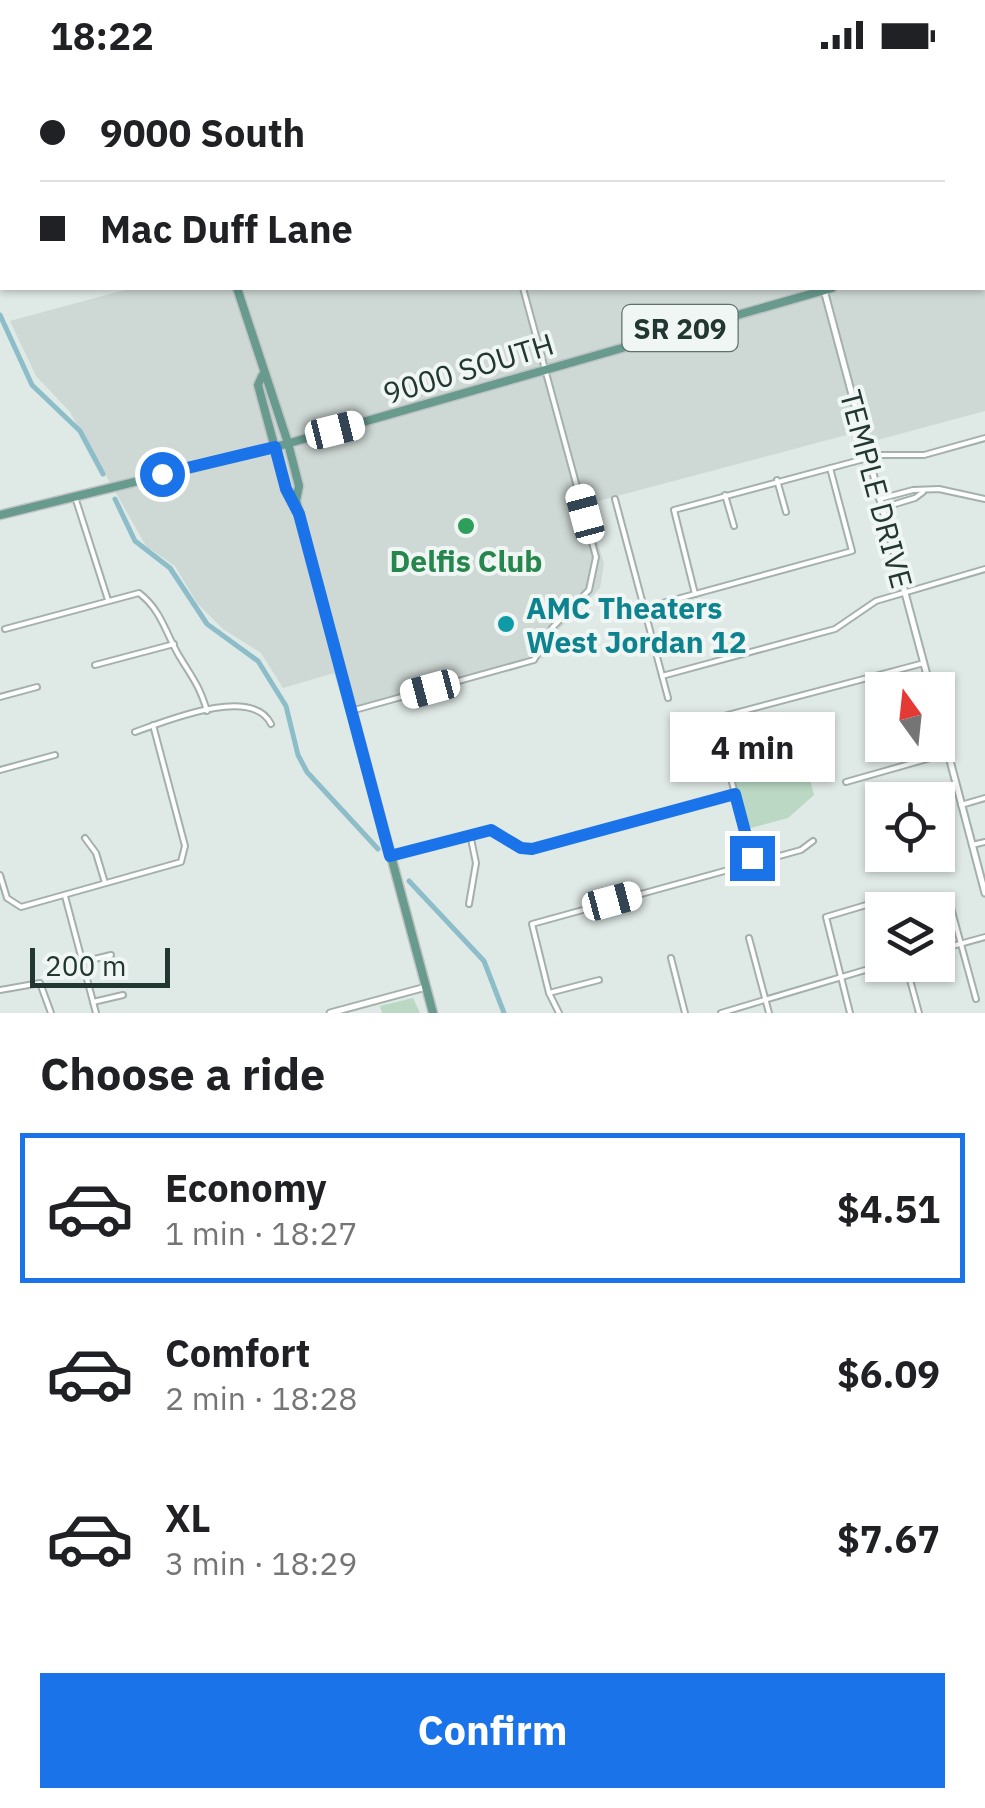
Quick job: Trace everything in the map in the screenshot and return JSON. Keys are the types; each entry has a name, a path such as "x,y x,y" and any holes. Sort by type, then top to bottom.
{"main road":[{"path":"239,290 262,376 258,385 286,489 296,502 433,1013"},
{"name":"9000 SOUTH","path":"0,515 288,444 819,290"},
{"path":"262,376 271,382 288,444 299,486 296,502"}],"street":[{"path":"352,711 534,660 558,619 589,590 597,568 524,290"},
{"name":"TEMPLE DRIVE","path":"826,290 926,672"},
{"path":"696,594 674,510 868,458 894,452 924,455 985,438"},
{"path":"644,608 852,551 830,468"},
{"path":"777,480 786,512"},
{"path":"880,499 913,490 944,490 985,498"},
{"path":"882,508 916,498 923,492"},
{"path":"725,494 734,526"},
{"path":"75,495 108,601"},
{"path":"615,499 668,698"},
{"path":"662,676 834,629 870,604 985,569"},
{"path":"5,628 134,594 143,595 166,622 174,644 197,679 207,711"},
{"path":"95,665 174,644"},
{"path":"690,726 924,663"},
{"path":"0,697 37,687"},
{"path":"135,732 207,711 246,705 265,714 271,724"},
{"path":"708,720 735,794 754,863"},
{"path":"0,876 10,903 21,907 173,867 183,860 185,846 153,725"},
{"path":"0,770 55,755"},
{"path":"846,782 916,762"},
{"path":"950,762 985,893"},
{"path":"390,856 470,834 498,831 521,848 532,849 735,794"},
{"path":"961,804 985,798"},
{"path":"469,904 476,863 470,834"},
{"path":"85,838 98,856 106,885"},
{"path":"559,1013 549,993 532,924 801,850 812,841"},
{"path":"972,846 985,842"},
{"path":"64,896 96,1013"},
{"path":"850,1013 826,917 865,905"},
{"path":"955,924 976,1000"},
{"path":"955,945 985,937"},
{"path":"749,938 770,1013"},
{"path":"82,962 112,954"},
{"path":"672,958 685,1013"},
{"path":"721,1013 865,970"},
{"path":"549,993 598,980"},
{"path":"0,990 37,982 44,988 51,1013"},
{"path":"911,982 919,1013"},
{"path":"330,1013 426,987"},
{"path":"93,1002 123,995"}],"shaded area":[{"path":"125,290 985,290 985,411 855,446 850,434 587,504 604,564 600,588 555,633 546,657 346,711 334,673 283,688 261,653 223,629 197,603 175,566 146,546 70,412 36,376 10,321"}],"green space":[{"path":"800,741 814,795 788,818 747,829 729,760"},
{"path":"413,998 420,1013 382,1013 380,1006"}],"waterway":[{"path":"0,315 32,385 80,431 103,474"},
{"path":"115,499 135,541 170,568 207,624 258,661 286,706 298,755 307,772 378,849"},
{"path":"409,881 484,961 504,1013"}],"place":[{"name":"Delfis Club","path":"466,526"},
{"name":"AMC Theaters West Jordan 12","path":"506,624"}],"route":[{"path":"162,474 275,447 286,489 296,502 390,856 483,830 498,831 521,848 532,849 735,794 752,858"}]}
